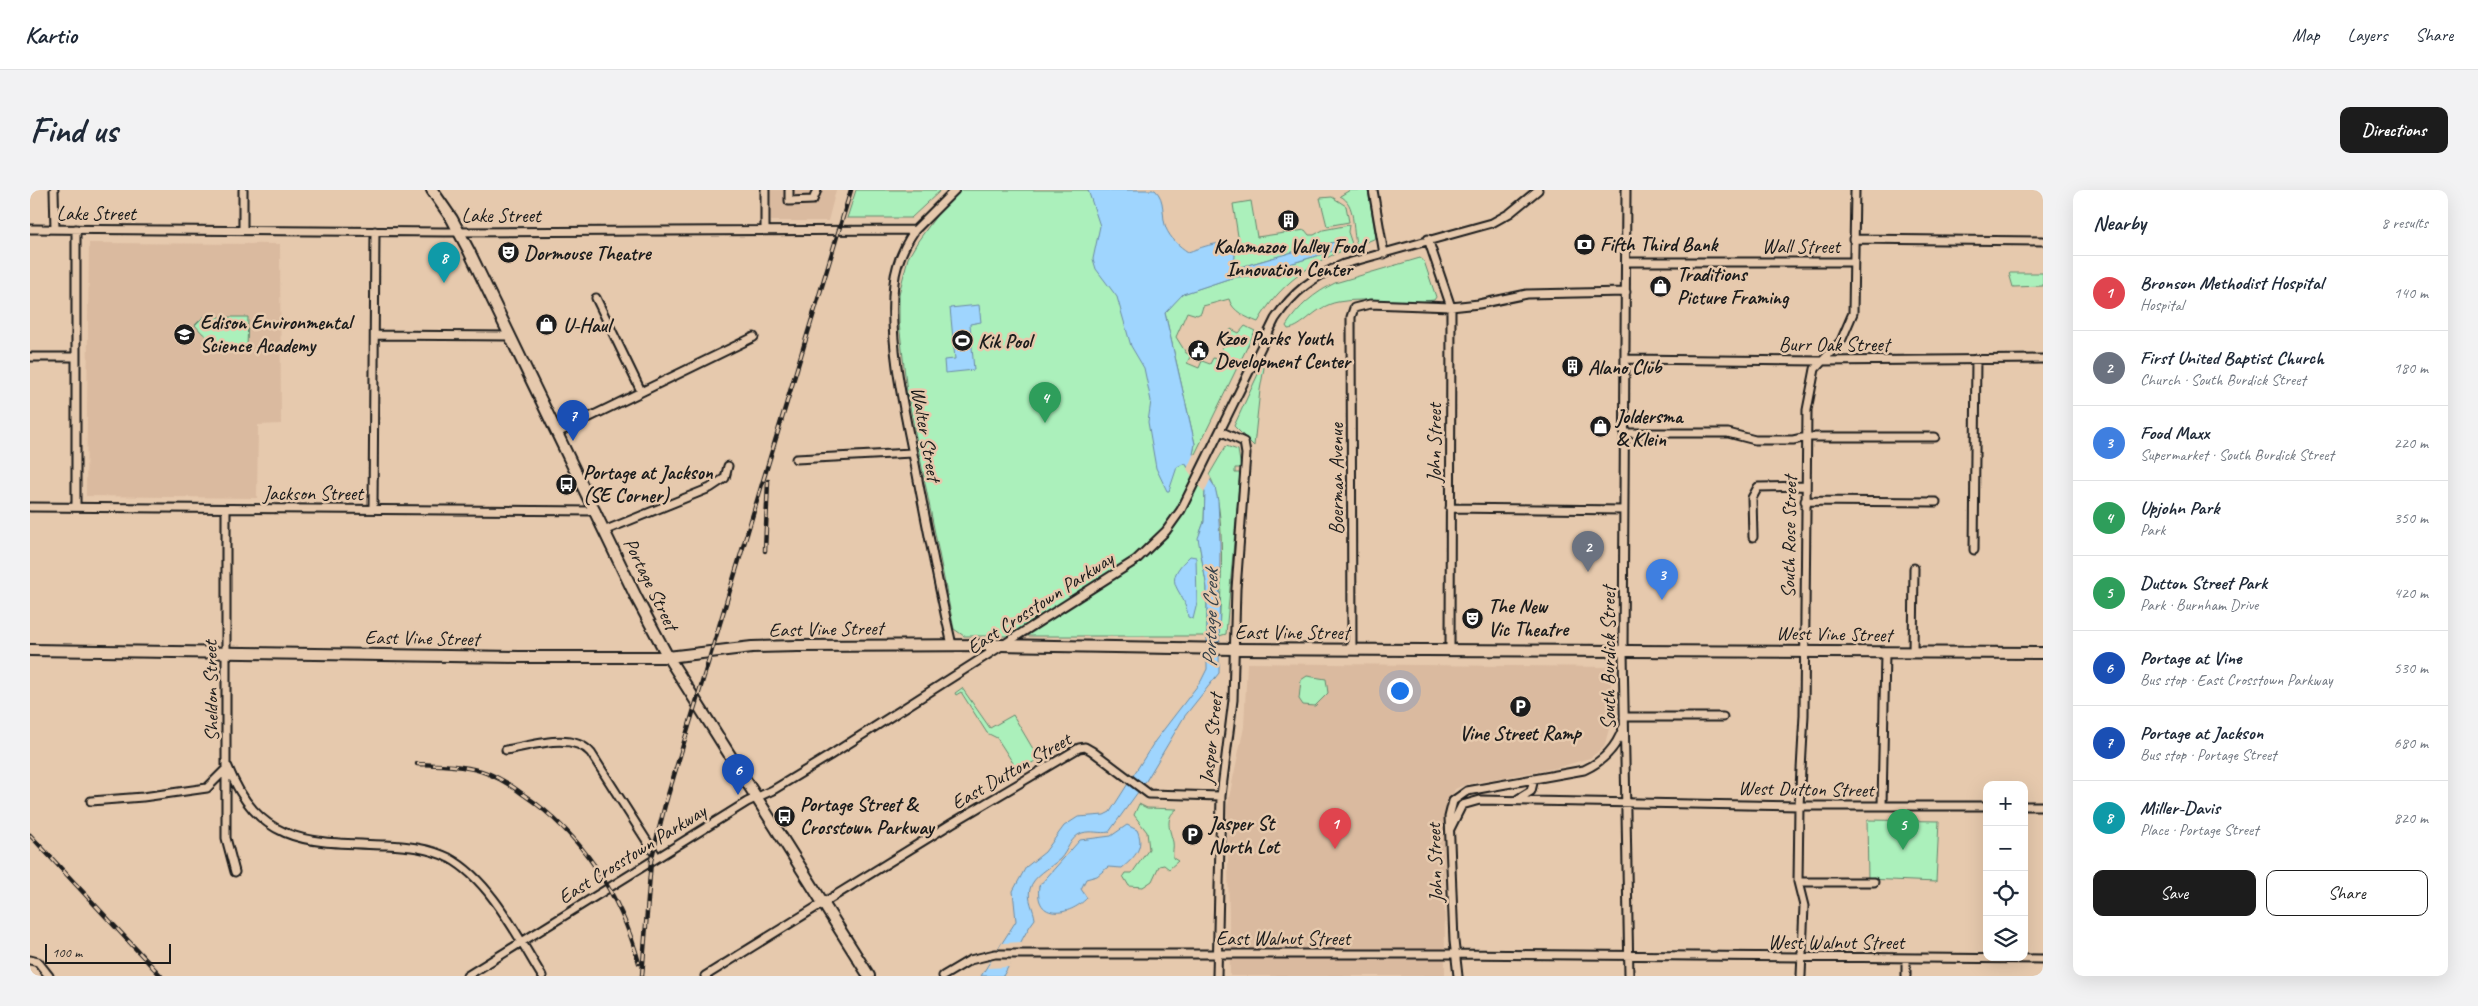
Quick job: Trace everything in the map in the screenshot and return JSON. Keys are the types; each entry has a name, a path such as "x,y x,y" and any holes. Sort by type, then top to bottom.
{"street":[{"path":"54,190 55,229"},
{"path":"243,190 243,230"},
{"name":"Portage Street","path":"432,190 459,232 606,530 636,597 668,657 869,976"},
{"path":"765,190 765,230"},
{"path":"789,190 789,201 807,201 813,200 817,190"},
{"path":"915,230 955,190"},
{"path":"1373,190 1384,254"},
{"name":"East Crosstown Parkway","path":"467,976 756,796 773,790 829,756 976,664 1000,645 1136,560 1174,521 1196,482 1268,333 1284,306 1307,283 1324,272 1428,239 1492,223 1510,214 1538,190"},
{"name":"South Burdick Street","path":"1626,190 1623,651 1629,976"},
{"path":"1853,239 1855,190"},
{"name":"Lake Street","path":"30,229 459,232 915,230"},
{"path":"76,229 76,507"},
{"name":"Walter Street","path":"915,230 899,260 893,296 899,376 912,452 952,646"},
{"path":"373,509 375,231"},
{"name":"John Street","path":"1428,239 1451,307 1450,650"},
{"name":"Wall Street","path":"1626,262 1853,262 1853,239 2043,241"},
{"name":"South Rose Street","path":"1801,976 1804,906 1798,882 1798,806 1804,715 1806,410 1811,382 1820,361 1836,346 1851,322 1853,313 1853,262"},
{"path":"1451,307 1479,304 1527,294 1626,292"},
{"path":"596,298 641,391"},
{"name":"Boerman Avenue","path":"1352,650 1351,317 1354,308 1370,304 1451,307"},
{"path":"375,335 511,336"},
{"path":"558,433 754,337"},
{"path":"30,357 76,357"},
{"name":"Burr Oak Street","path":"1624,359 1820,361 2043,359"},
{"path":"1974,550 1976,359"},
{"name":"Jasper Street","path":"1217,976 1221,796 1232,700 1236,589 1246,448 1239,439 1220,431"},
{"path":"1624,433 1728,433 1755,440 1795,440 1807,437 1935,437"},
{"path":"796,458 912,452"},
{"path":"606,530 710,488 725,478 728,466"},
{"path":"1753,537 1752,498 1758,487 1806,486"},
{"path":"1805,501 1936,502"},
{"name":"Jackson Street","path":"30,506 596,511"},
{"path":"1450,508 1624,510"},
{"name":"Sheldon Street","path":"226,509 228,767 226,838 235,872"},
{"path":"1913,653 1914,568"},
{"name":"East Vine Street","path":"30,650 520,657 668,657 752,647 1000,645 1207,649 1623,651"},
{"name":"West Vine Street","path":"1623,651 1804,650 1885,653 2043,653"},
{"path":"1882,806 1885,653"},
{"path":"1624,720 1723,717"},
{"name":"John Street","path":"1458,976 1453,924 1450,807 1459,794 1467,791 1584,770 1594,765 1616,744 1624,720"},
{"path":"506,750 566,742 582,744 590,753 657,857"},
{"name":"East Dutton Street","path":"824,902 1079,748 1084,747 1092,752 1149,794 1221,796"},
{"path":"91,801 143,797 207,788 228,767 243,799 251,808 272,826 291,836 320,843 415,847 449,858 468,870 488,892 542,976"},
{"path":"1513,800 1528,794 1533,787 1534,779"},
{"path":"1450,829 1458,810 1467,802 1480,800 1625,801"},
{"name":"West Dutton Street","path":"1625,801 1798,806 1983,806"},
{"path":"2028,806 2043,806"},
{"path":"1798,882 1874,882"},
{"path":"705,976 824,902"},
{"name":"East Walnut Street","path":"943,976 970,960 995,954 1456,954 1628,957"},
{"name":"West Walnut Street","path":"1628,957 2043,959"},
{"path":"1906,958 1906,976"},
{"path":"30,960 38,962 49,976"}],"shaded area":[{"path":"771,190 836,190 828,221 771,221"},
{"name":"Edison Environmental Science Academy","path":"89,243 280,244 281,424 258,425 257,498 86,496"},
{"path":"1247,663 1611,667 1611,722 1604,747 1590,758 1556,768 1467,784 1455,789 1444,815 1445,976 1230,976 1227,807 1244,727"}],"green space":[{"path":"856,190 941,190 911,218 847,218"},
{"path":"960,190 1100,190 1184,462 1205,492 1204,522 1201,530 1200,548 1207,588 1207,636 964,636 954,629 907,392 899,323 899,294 908,258 947,201"},
{"path":"1350,190 1368,190 1376,238 1357,246 1349,205 1340,196"},
{"path":"1332,197 1346,206 1349,222 1327,226 1320,198"},
{"path":"1251,201 1257,237 1305,230 1309,235 1314,235 1323,230 1349,225 1348,232 1353,247 1324,259 1286,285 1266,308 1258,322 1245,316 1233,307 1229,299 1203,306 1201,313 1197,315 1187,312 1176,337 1186,353 1191,355 1187,363 1199,368 1202,361 1210,364 1213,358 1217,359 1231,329 1239,333 1245,326 1255,331 1195,454 1193,454 1195,444 1165,313 1182,294 1234,277 1250,276 1339,249 1334,242 1315,249 1293,252 1234,269 1235,251 1240,249 1233,204"},
{"path":"1420,258 1424,261 1436,297 1434,300 1410,302 1350,300 1338,302 1316,312 1294,328 1288,329 1286,326 1307,301 1335,283"},
{"path":"2009,273 2043,273 2043,286 2013,287"},
{"path":"203,317 248,317 247,348 224,347 206,337 195,325"},
{"path":"1266,357 1260,390 1254,446 1234,426"},
{"path":"1226,446 1238,450 1241,468 1235,468 1235,473 1240,473 1226,634 1219,636 1221,529 1215,489 1209,475"},
{"path":"1307,676 1326,679 1328,693 1315,706 1303,705 1299,699 1301,680"},
{"path":"962,688 990,728 1013,715 1039,759 1011,774 1008,767 1013,763 997,738 987,733 961,692 956,695 955,693"},
{"path":"1139,804 1147,808 1177,809 1170,816 1169,824 1173,844 1173,858 1178,861 1169,869 1164,865 1159,866 1152,881 1143,887 1129,886 1123,876 1125,873 1132,873 1149,849 1147,832 1134,815"},
{"path":"1867,820 1939,821 1936,882 1868,879"}],"water":[{"name":"Portage Creek","path":"1088,190 1155,190 1161,198 1166,228 1175,242 1188,252 1212,244 1230,245 1235,251 1234,269 1293,252 1315,249 1334,242 1337,242 1339,249 1250,276 1234,277 1183,294 1165,313 1195,444 1193,454 1215,487 1218,501 1220,543 1219,673 1184,717 1146,781 1109,832 1086,832 1078,835 1063,856 1042,872 1032,884 1029,893 1035,919 1003,976 981,976 1016,921 1013,891 1026,867 1045,852 1064,826 1078,817 1104,815 1110,812 1155,741 1201,681 1207,669 1207,588 1198,538 1204,522 1205,492 1185,463 1177,467 1169,491 1167,491 1156,468 1148,422 1151,401 1144,368 1131,346 1117,297 1096,269 1093,259 1100,226"},
{"name":"Kik Pool","path":"979,305 981,322 970,324 974,370 945,373 944,360 955,359 950,308"},
{"path":"1190,556 1196,557 1197,603 1193,619 1188,617 1175,580 1181,566"},
{"path":"1127,825 1137,830 1140,842 1135,856 1127,864 1122,868 1108,867 1097,876 1086,879 1081,889 1087,898 1072,909 1055,912 1042,906 1039,898 1039,886 1080,840 1111,836"}],"pier":[{"path":"1194,453 1211,478 1204,493 1187,469"},
{"path":"1023,942 1009,967 987,968 1002,943"}],"railway":[{"path":"642,976 651,861 665,805 851,190"},
{"path":"765,551 768,481"},
{"path":"417,764 457,766 487,773 519,791 564,828 596,868 610,891 622,914 639,963"},
{"path":"30,835 161,976"}],"place":[{"name":"Kalamazoo Valley Food Innovation Center","path":"1289,220"},
{"name":"Fifth Third Bank","path":"1584,244"},
{"name":"Dormouse Theatre","path":"508,253"},
{"name":"Miller-Davis","path":"444,283"},
{"name":"Traditions Picture Framing","path":"1661,286"},
{"name":"U-Haul","path":"547,325"},
{"name":"Edison Environmental Science Academy","path":"184,334"},
{"name":"Kik Pool","path":"962,341"},
{"name":"Kzoo Parks Youth Development Center","path":"1199,350"},
{"name":"Alano Club","path":"1572,367"},
{"name":"Upjohn Park","path":"1045,423"},
{"name":"Joldersma & Klein","path":"1600,427"},
{"name":"Portage at Jackson","path":"573,441"},
{"name":"Portage at Jackson (SE Corner)","path":"567,484"},
{"name":"First United Baptist Church","path":"1588,572"},
{"name":"Food Maxx","path":"1662,600"},
{"name":"The New Vic Theatre","path":"1472,618"},
{"name":"Vine Street Ramp","path":"1520,707"},
{"name":"Portage at Vine","path":"738,795"},
{"name":"Portage Street & Crosstown Parkway","path":"784,816"},
{"name":"Jasper St North Lot","path":"1193,834"},
{"name":"Bronson Methodist Hospital","path":"1335,849"},
{"name":"Dutton Street Park","path":"1903,850"}]}
